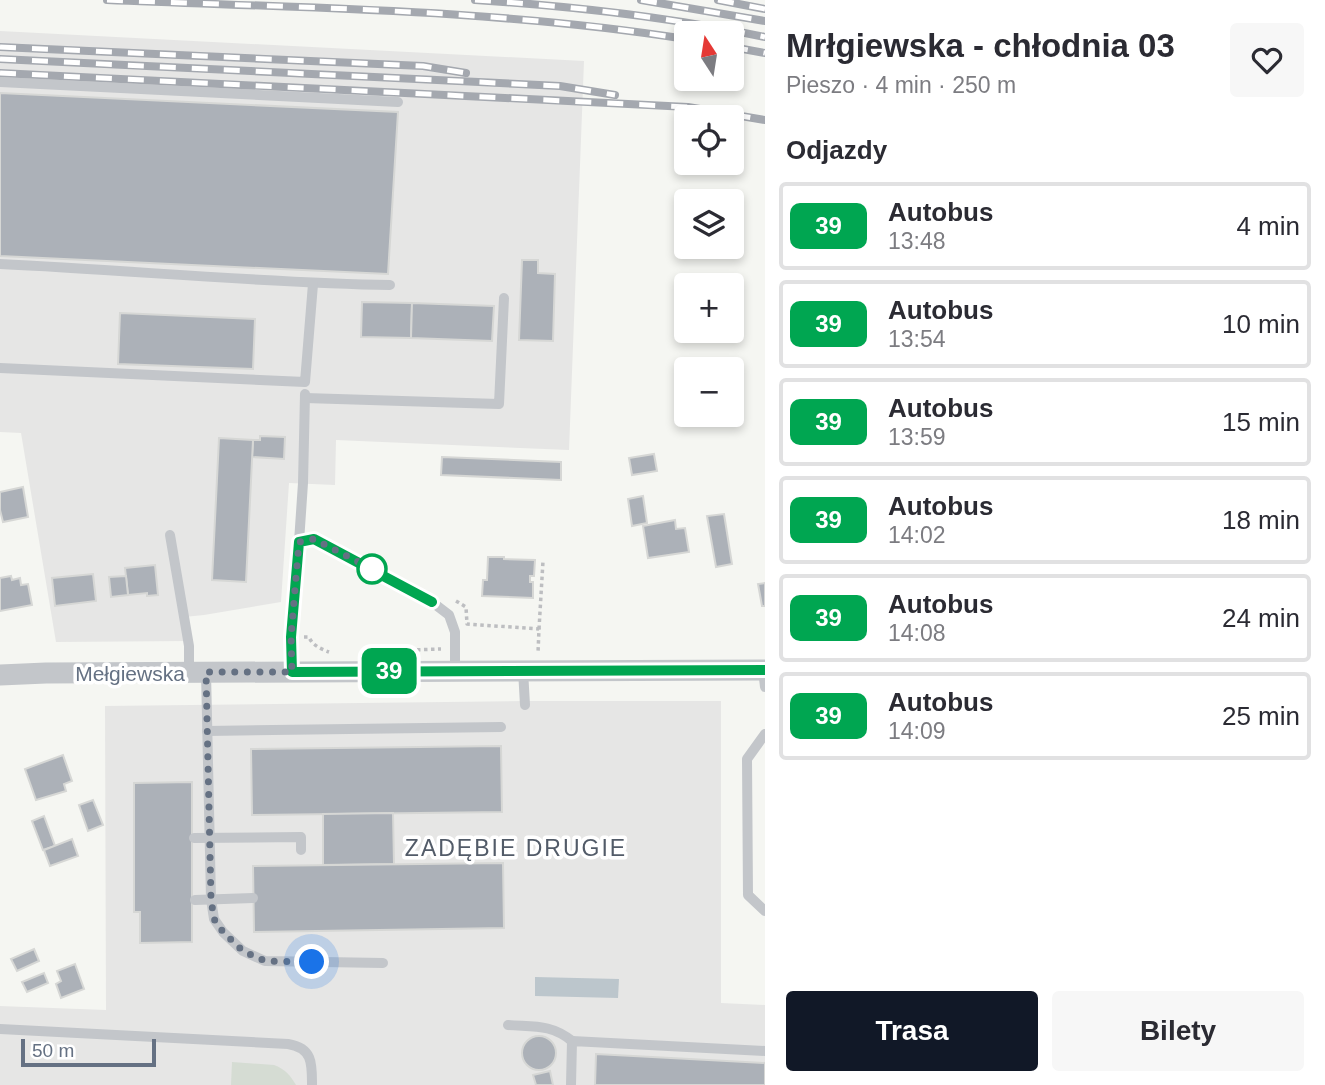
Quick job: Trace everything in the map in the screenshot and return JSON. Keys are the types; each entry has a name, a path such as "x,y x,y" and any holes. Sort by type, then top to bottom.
{"street":[{"name":"Mełgiewska","path":"0,675 456,671 530,664 764,676"}],"lane":[{"path":"0,82 398,103"},
{"path":"0,264 313,284 390,285"},
{"path":"292,672 291,637 303,484 305,382 313,284"},
{"path":"305,398 499,404 504,298"},
{"path":"0,368 305,382"},
{"path":"170,535 189,646 198,672 207,731 211,899 214,919 243,951 265,961 383,963"},
{"path":"299,542 314,539 432,602 449,615 455,632 456,671"},
{"path":"525,705 530,664"},
{"path":"207,731 501,727"},
{"path":"765,734 747,759 748,895 765,911"},
{"path":"194,838 301,837 301,850"},
{"path":"195,900 253,898"},
{"path":"508,1025 547,1027 560,1031 572,1041 765,1051"},
{"path":"0,1029 297,1045 310,1057 312,1085"},
{"path":"570,1085 572,1041"}],"path":[{"path":"530,664 539,629 543,561"},
{"path":"456,601 466,607 467,624 539,629"},
{"path":"291,637 309,637 311,642 322,649 340,652"},
{"path":"406,650 455,649"}],"shaded area":[{"path":"0,31 584,61 569,450 336,440 335,485 289,483 281,602 184,617 189,641 56,642 21,433 0,432"},
{"path":"721,701 721,1003 765,1005 765,1085 0,1085 0,1006 106,1010 105,706"},
{"path":"535,977 619,979 618,998 535,996"},
{"path":"232,1062 274,1065 287,1073 296,1085 231,1085"}],"building":[{"path":"0,93 398,112 388,274 0,256"},
{"path":"522,260 538,260 538,273 555,274 553,341 519,340"},
{"path":"362,302 412,303 411,338 361,337"},
{"path":"412,303 494,306 492,341 411,338"},
{"path":"120,313 255,319 253,369 118,364"},
{"path":"260,436 285,437 284,459 252,457 253,440 260,440"},
{"path":"219,438 253,440 246,582 212,580"},
{"path":"654,454 657,471 632,475 629,458"},
{"path":"442,457 561,462 561,480 441,475"},
{"path":"23,487 28,517 3,522 0,492"},
{"path":"643,496 647,523 632,526 628,499"},
{"path":"724,514 732,564 716,567 707,516"},
{"path":"675,520 676,529 685,528 689,552 648,558 643,526"},
{"path":"488,557 535,560 534,576 530,576 530,582 533,582 533,598 482,596 483,580 487,580"},
{"path":"155,565 158,595 128,595 125,568"},
{"path":"93,574 96,601 55,606 52,578"},
{"path":"11,576 12,580 20,578 21,585 28,584 32,605 0,611 0,578"},
{"path":"126,576 128,595 111,597 109,577"},
{"path":"765,583 765,606 762,606 758,584"},
{"path":"501,746 502,812 252,815 251,749"},
{"path":"63,755 72,781 64,784 66,791 36,800 25,769"},
{"path":"192,782 192,942 140,943 140,912 134,912 134,783"},
{"path":"93,800 103,825 88,831 79,805"},
{"path":"393,813 394,864 323,865 323,814"},
{"path":"44,816 55,846 43,850 32,821"},
{"path":"72,839 78,856 50,866 44,850"},
{"path":"503,863 504,928 254,932 253,866"},
{"path":"34,949 39,961 17,971 11,959"},
{"path":"75,964 84,989 61,998 56,984 61,981 57,971"},
{"path":"44,973 48,983 27,992 22,982"},
{"path":"539,1036 551,1041 556,1053 551,1065 539,1070 527,1065 522,1053 527,1041"},
{"path":"596,1054 765,1063 765,1085 595,1085"},
{"path":"550,1071 553,1085 536,1085 533,1075"}],"railway":[{"path":"107,0 470,16 542,21 674,37"},
{"path":"475,0 620,13 765,37"},
{"path":"641,0 765,21"},
{"path":"718,0 765,9"},
{"path":"0,47 423,66 466,73"},
{"path":"744,49 765,53"},
{"path":"0,59 560,86 615,95"},
{"path":"0,73 688,107 765,120"}],"bus line":[{"name":"39","path":"432,602 314,539 299,542 291,637 292,672 765,670"}],"district":[{"name":"ZADĘBIE DRUGIE","path":"516,848"}],"route":[{"path":"312,962 265,961 243,951 214,919 211,899 206,672 292,672 291,637 299,542 314,539 378,572 372,569"}]}
